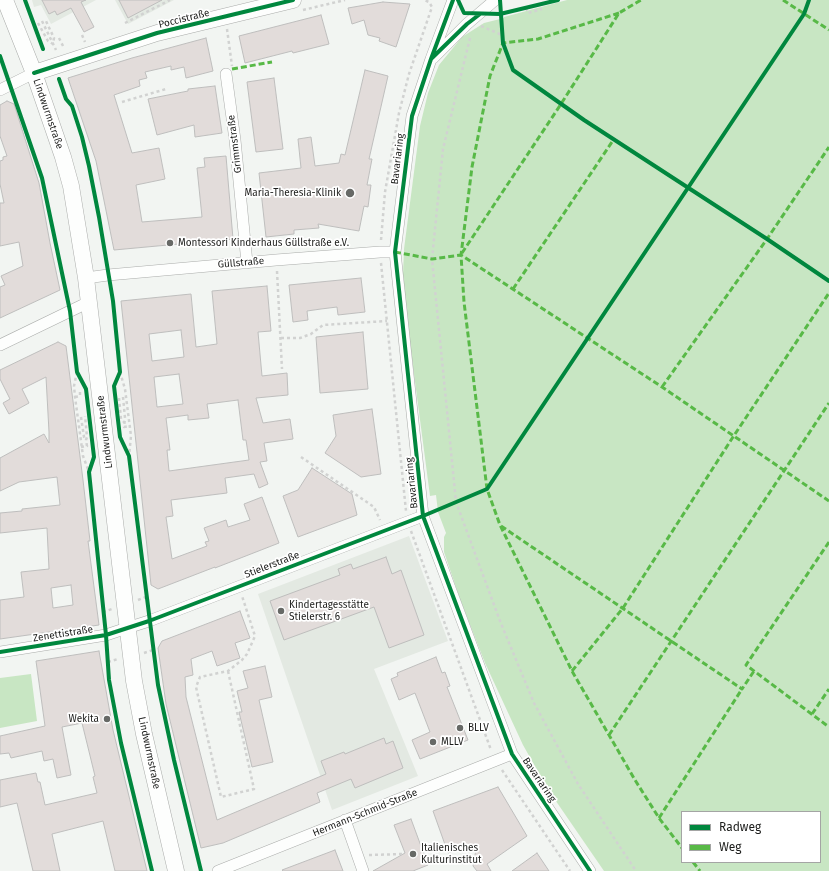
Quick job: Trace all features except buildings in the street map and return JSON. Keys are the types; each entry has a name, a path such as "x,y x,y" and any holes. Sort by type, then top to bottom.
{"main road":[{"name":"Lindwurmstraße","path":"5,0 34,73 63,157 71,186 86,278 134,681 144,734 176,871"},
{"name":"Poccistraße","path":"34,73 158,34 293,0"}],"street":[{"name":"Bavariaring","path":"453,0 412,116 396,252 423,516 512,754 590,871"},
{"name":"Bavariaring","path":"431,60 467,24 495,0"},
{"path":"0,90 34,73"},
{"name":"Grimmstraße","path":"226,74 235,140 247,263"},
{"name":"Güllstraße","path":"86,278 276,260 396,252"},
{"path":"0,345 89,302"},
{"name":"Stielerstraße","path":"127,628 155,619 423,516"},
{"name":"Zenettistraße","path":"0,652 106,635 127,628"},
{"name":"Hermann-Schmid-Straße","path":"218,871 512,754"},
{"path":"345,820 364,871"}],"path":[{"path":"127,28 124,22 170,0"},
{"path":"424,0 429,2 432,7 409,74 399,113 385,192 380,252 407,521 495,761 570,871"},
{"path":"526,8 528,13 542,9"},
{"path":"225,16 232,69 226,74"},
{"path":"53,44 54,38 43,20 53,44 56,50"},
{"path":"38,23 48,41 53,44"},
{"path":"476,28 478,25 502,35"},
{"path":"472,32 444,149 432,259 456,502 500,621 534,703 578,784 636,871"},
{"path":"82,36 85,42"},
{"path":"59,38 64,48"},
{"path":"122,102 166,89"},
{"path":"276,260 282,369"},
{"path":"280,338 300,338 311,334 323,325 387,322"},
{"path":"77,372 80,377"},
{"path":"77,372 74,386 75,397 81,447 89,472"},
{"path":"75,397 80,396 80,390"},
{"path":"117,397 124,427 130,426"},
{"path":"123,397 124,423"},
{"path":"88,412 92,442"},
{"path":"81,447 87,446 83,416"},
{"path":"301,457 374,506 384,530"},
{"path":"89,472 91,465"},
{"path":"228,671 254,789 220,796 196,687 200,677 228,671 248,654 255,636 243,599"},
{"path":"357,853 382,856 403,854"}],"shaded area":[{"path":"32,0 96,0 51,24 41,5 34,7"},
{"path":"115,0 174,0 128,24"},
{"path":"409,536 448,641 374,669 418,776 332,810 258,594"}],"green space":[{"path":"567,0 829,0 829,871 604,871 549,791 523,745 485,663 460,599 444,552 444,537 446,533 438,512 436,495 430,496 409,336 403,274 404,249 420,126 428,93 439,65 462,37 484,23"},
{"path":"31,674 37,721 0,728 0,678"}],"marked path":[{"path":"462,253 561,104 619,13 641,0"},
{"path":"783,0 829,30"},
{"path":"619,13 538,39 503,43 490,76 472,167 461,255 464,302 487,489 500,525 572,671 635,780 659,818 681,847"},
{"path":"232,69 272,62"},
{"path":"513,289 614,139"},
{"path":"662,387 767,239 829,147"},
{"path":"395,252 432,259 461,255 662,387 829,501"},
{"path":"572,671 623,608 733,437 829,293"},
{"path":"609,735 829,403"},
{"path":"501,526 742,689 754,671"},
{"path":"829,542 746,665 829,727"},
{"path":"659,818 742,689"},
{"path":"812,714 829,689"},
{"path":"694,863 700,871"}],"cycle path":[{"path":"25,0 43,49"},
{"path":"34,73 157,33 293,0"},
{"path":"453,0 412,116 395,252 423,516 512,754 590,871"},
{"path":"458,0 464,13 500,14 558,0"},
{"path":"500,0 503,43 513,70 584,120 829,281"},
{"path":"0,652 106,635 149,621 423,516 487,489 804,14 809,0"},
{"path":"432,58 467,24 480,14"},
{"path":"0,56 42,178 70,311 77,372 86,389 94,457 89,472 106,635 109,680 121,743 152,871"},
{"path":"59,79 66,99 72,106 82,137 99,217 113,301 120,372 114,386 120,437 129,456 158,685 174,760 201,871"}],"place":[{"name":"Maria-Theresia-Klinik","path":"350,193"},
{"name":"Montessori Kinderhaus Güllstraße e.V.","path":"170,243"},
{"name":"Kindertagesstätte Stielerstr. 6","path":"281,611"},
{"name":"Wekita","path":"107,719"},
{"name":"BLLV","path":"460,728"},
{"name":"MLLV","path":"433,742"},
{"name":"Italienisches Kulturinstitut","path":"413,854"}]}
